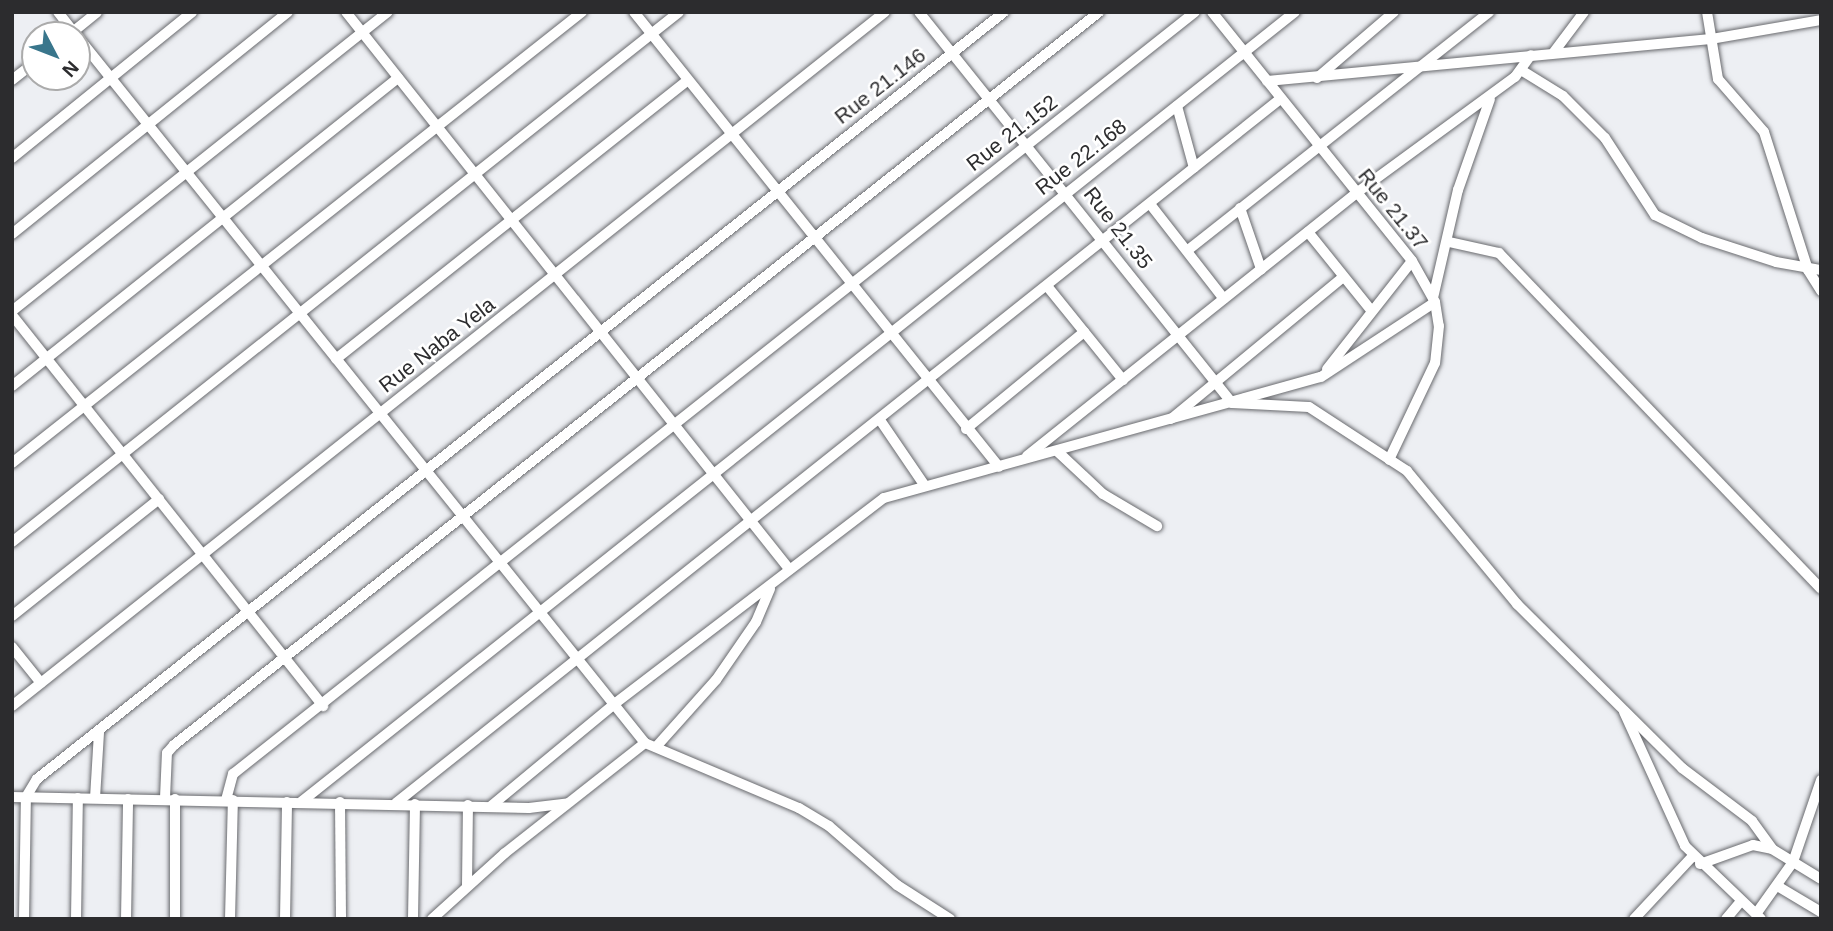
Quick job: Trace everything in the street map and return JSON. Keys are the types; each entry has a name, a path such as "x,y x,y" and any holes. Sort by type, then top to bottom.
{"street":[{"path":"12,158 192,12"},
{"path":"12,234 288,12"},
{"path":"345,12 789,569"},
{"path":"323,706 12,313 186,171 388,12"},
{"path":"12,463 582,12"},
{"path":"634,12 999,467"},
{"path":"12,542 679,12"},
{"name":"Rue Naba Yela","path":"12,706 885,12"},
{"name":"Rue 21.35","path":"919,12 1067,193 1232,403"},
{"name":"Rue 21.146","path":"26,797 37,779 1004,12"},
{"path":"175,919 169,749 1099,12"},
{"name":"Rue 21.152","path":"229,800 233,775 676,427 1195,12"},
{"name":"Rue 21.37","path":"1212,12 1317,148 1412,261 1434,300 1439,326 1435,363 1389,460"},
{"name":"Rue 22.168","path":"301,802 1295,12"},
{"path":"1317,78 1394,12"},
{"path":"1188,250 1489,12"},
{"path":"1554,52 1584,12"},
{"path":"1707,12 1718,79 1764,132 1808,270 1821,290"},
{"path":"1267,81 1711,39 1821,20"},
{"path":"91,54 645,743 799,808 950,919"},
{"path":"1022,460 1355,194 1493,94 1521,70 1531,55"},
{"path":"1521,70 1563,96 1605,138 1655,215 1702,238 1808,270 1821,270"},
{"path":"12,386 225,219 398,78"},
{"path":"336,359 687,80"},
{"path":"491,806 613,705 771,587 789,569 884,498 1166,423 1321,377 1434,300 1449,242 1458,190 1493,94"},
{"path":"396,803 1279,100"},
{"path":"1177,106 1194,168"},
{"path":"1150,204 1224,299"},
{"path":"1240,208 1261,269"},
{"path":"1308,232 1371,310"},
{"path":"1449,242 1499,253 1821,589"},
{"path":"1321,377 1412,261"},
{"path":"1166,423 1343,276"},
{"path":"1047,286 1123,380"},
{"path":"967,429 1084,332"},
{"path":"1232,403 1310,407 1407,471 1517,604 1620,703 1682,768 1752,821 1772,849 1821,879"},
{"path":"880,420 925,486"},
{"path":"1057,451 1103,494 1157,526"},
{"path":"12,616 159,499"},
{"path":"656,747 716,680 756,622 771,587"},
{"path":"12,647 41,683"},
{"path":"1620,703 1675,828 1696,861 1758,917 1793,862 1821,780"},
{"path":"95,798 99,732"},
{"path":"432,919 467,885 645,743"},
{"path":"12,797 170,798 551,808 567,803"},
{"path":"24,919 18,902 26,797"},
{"path":"76,919 78,798"},
{"path":"126,919 128,799"},
{"path":"229,800 230,919"},
{"path":"285,919 287,802"},
{"path":"340,802 341,919"},
{"path":"413,919 415,804"},
{"path":"467,805 467,885"},
{"path":"1634,919 1696,861 1738,848 1772,849"},
{"path":"1779,887 1821,912"},
{"path":"1726,919 1741,901"}]}
